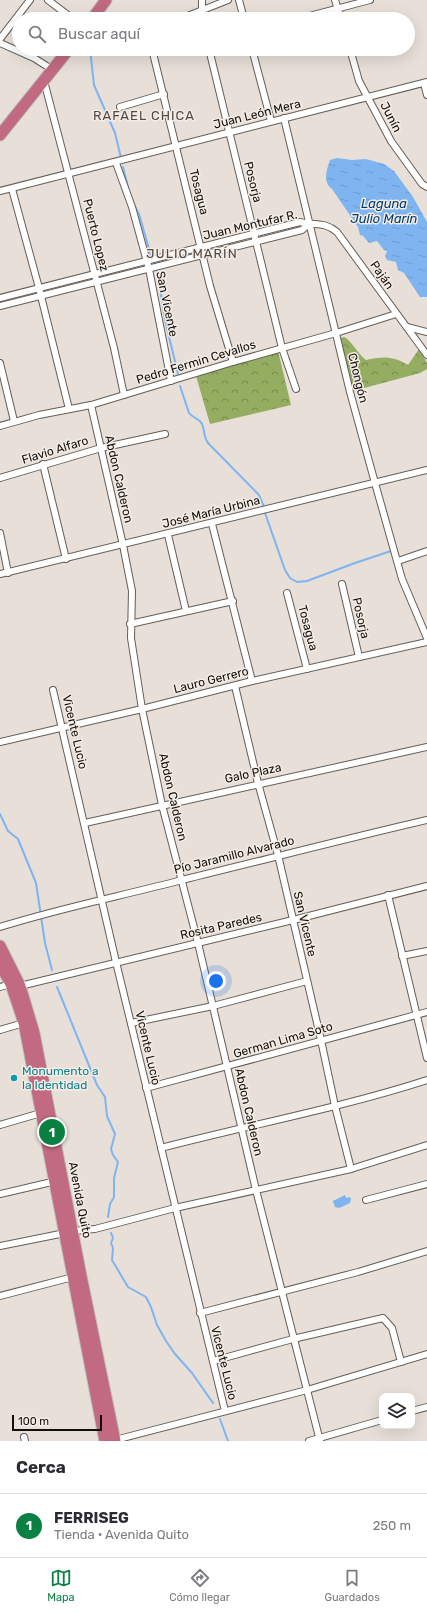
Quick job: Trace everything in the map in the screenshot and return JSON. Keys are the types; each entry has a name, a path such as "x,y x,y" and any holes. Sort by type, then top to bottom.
{"highway":[{"path":"97,12 106,0"},
{"path":"0,135 64,56"},
{"name":"Avenida Quito","path":"0,946 10,985 24,1023 41,1113 56,1181 117,1440"},
{"name":"Avenida Quito","path":"0,964 34,1033 69,1232 73,1277 117,1440"}],"street":[{"path":"21,12 30,0"},
{"path":"48,0 64,12"},
{"path":"202,0 201,11 228,0"},
{"path":"239,0 242,12"},
{"path":"335,0 339,12"},
{"path":"323,12 370,0"},
{"path":"0,39 12,23"},
{"path":"0,43 12,47"},
{"path":"30,56 53,70"},
{"name":"Tosagua","path":"154,56 210,286 233,362"},
{"name":"Posorja","path":"211,56 282,348 296,389"},
{"path":"254,56 271,121"},
{"name":"Junín","path":"352,56 359,82 391,142 422,184 427,187"},
{"name":"Puerto Lopez","path":"44,81 114,348 124,395"},
{"path":"426,82 427,95"},
{"name":"Juan León Mera","path":"0,191 116,163 271,121 426,82"},
{"path":"120,107 164,94"},
{"name":"Chongón","path":"284,118 336,333 375,483 402,579 427,638"},
{"name":"San Vicente","path":"116,163 132,207 149,269 171,381"},
{"path":"12,188 69,409"},
{"name":"Juan Montufar R.","path":"0,298 300,222 310,224"},
{"name":"Juan Montufar R.","path":"0,306 97,283 302,230 310,224"},
{"name":"Paján","path":"310,224 324,224 330,226 337,232 427,355"},
{"name":"Pedro Fermin Cevallos","path":"0,426 14,421 91,405 396,314"},
{"path":"407,327 427,332"},
{"path":"0,363 14,421"},
{"name":"Abdon Calderon","path":"91,405 132,591 130,624 132,645 142,709 162,805 198,943 256,1190 293,1339 320,1440"},
{"name":"Flavio Alfaro","path":"0,478 101,448 165,434"},
{"path":"43,464 66,559"},
{"name":"José María Urbina","path":"0,574 168,535 427,470"},
{"path":"212,524 233,600 252,681"},
{"path":"0,533 8,573"},
{"path":"168,535 186,611"},
{"path":"398,561 427,551"},
{"name":"Posorja","path":"342,584 359,657"},
{"name":"Tosagua","path":"287,593 307,669"},
{"path":"130,624 233,600"},
{"name":"Lauro Gerrero","path":"0,742 63,726 142,709 252,681 427,642"},
{"name":"San Vicente","path":"235,686 258,784 278,855 308,981 335,1106 351,1169"},
{"name":"Vicente Lucio","path":"53,690 63,726 116,962 160,1148 225,1411"},
{"name":"Galo Plaza","path":"85,823 427,747"},
{"name":"Pío Jaramillo Alvarado","path":"0,927 102,898 427,820"},
{"name":"Rosita Paredes","path":"10,985 198,943 427,886"},
{"path":"388,895 427,1058"},
{"path":"402,956 427,951"},
{"path":"131,1023 213,1006 308,981"},
{"name":"German Lima Soto","path":"146,1088 427,1012"},
{"path":"0,1030 24,1023"},
{"path":"160,1148 241,1127 335,1106 386,1093 427,1080"},
{"path":"0,1125 41,1113"},
{"path":"0,1246 69,1232 95,1229 176,1208 351,1169 427,1145"},
{"path":"0,1194 56,1181"},
{"path":"366,1200 427,1184"},
{"path":"200,1313 358,1272 427,1251"},
{"path":"0,1296 73,1277"},
{"path":"213,1360 383,1318 392,1328 401,1362"},
{"path":"117,1440 307,1390 427,1354"},
{"path":"415,1410 427,1407"},
{"path":"309,1441 320,1440 379,1421"}],"green space":[{"path":"344,337 350,341 366,360 393,358 408,365 419,349 427,363 427,369 420,373 353,391 340,338"},
{"path":"278,351 291,405 210,424 196,376"}],"water":[{"name":"Laguna Julio Marín","path":"337,158 352,160 366,159 384,164 394,171 413,197 427,222 427,297 420,297 404,273 398,270 396,262 387,260 385,256 387,251 384,250 377,241 369,243 363,236 360,235 358,227 327,183 326,175 330,160"},
{"path":"345,1195 346,1198 350,1197 350,1203 339,1208 335,1207 333,1201"}],"waterway":[{"path":"91,56 94,85 115,133 121,158"},
{"path":"123,167 128,187"},
{"path":"133,203 139,214 151,256"},
{"path":"157,272 166,324 178,374"},
{"path":"180,386 189,413 201,422 205,438 208,443 259,495 264,507"},
{"path":"265,513 285,570 290,578 297,582 307,581 391,551"},
{"path":"0,814 8,831 18,839 36,883 45,943 52,970"},
{"path":"57,987 97,1085 105,1097 107,1116 115,1134 111,1149 118,1162 114,1178 114,1197 110,1204 108,1217"},
{"path":"111,1233 113,1238 111,1243 113,1248 112,1260 128,1287 146,1297 157,1325 166,1341 175,1354 192,1373 213,1403"},
{"path":"220,1419 228,1441"}],"place":[{"name":"Monumento a la Identidad","path":"14,1078"},
{"name":"FERRISEG","path":"52,1132"}],"district":[{"name":"RAFAEL CHICA","path":"144,115"},
{"name":"JULIO MARÍN","path":"192,253"}]}
